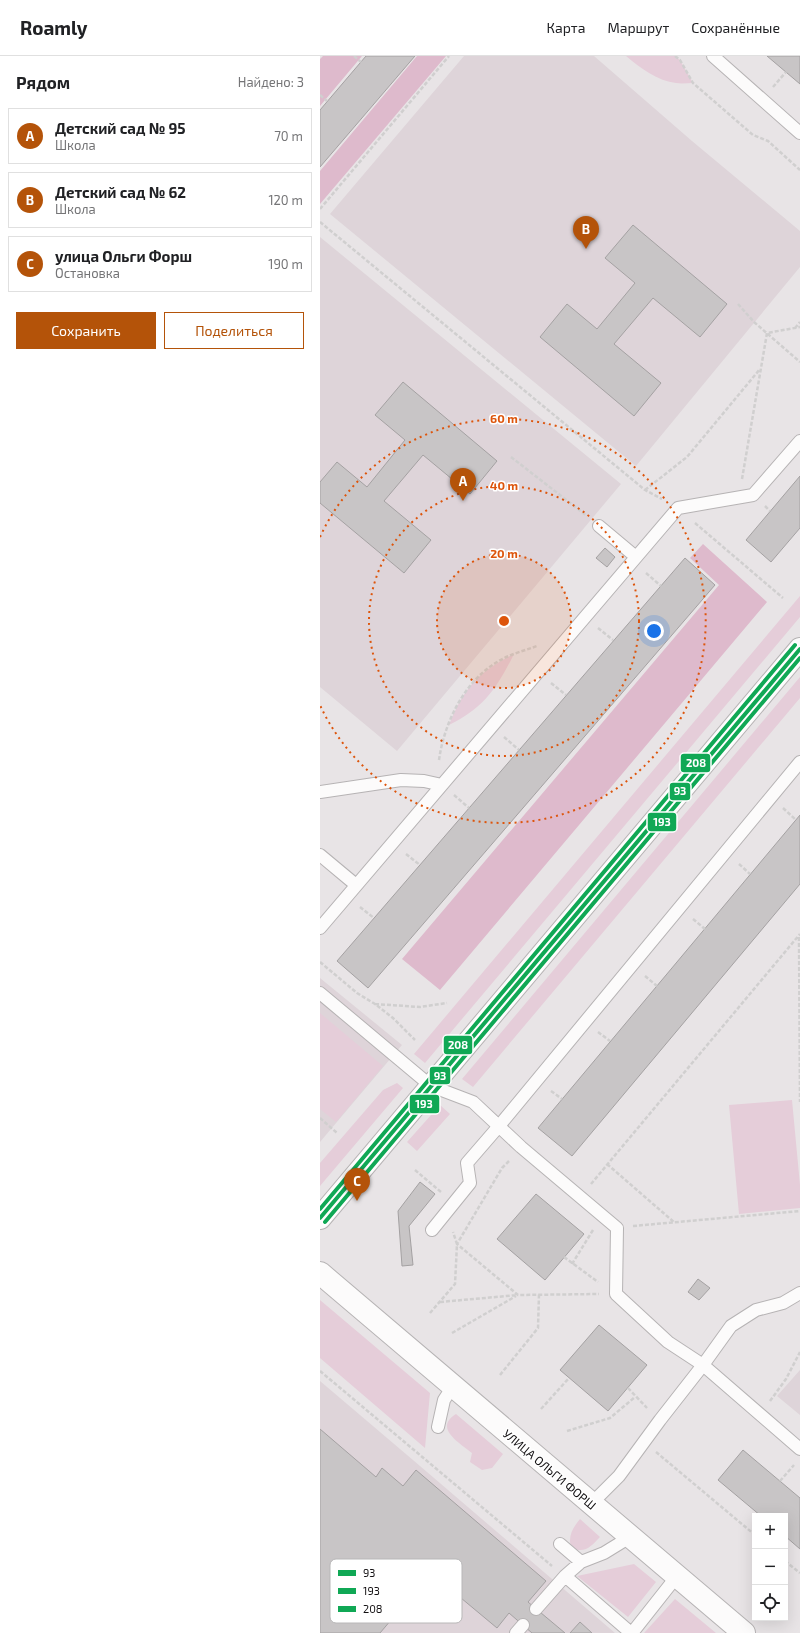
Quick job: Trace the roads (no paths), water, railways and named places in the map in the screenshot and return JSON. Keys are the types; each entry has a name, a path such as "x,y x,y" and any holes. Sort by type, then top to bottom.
{"street":[{"path":"320,1218 800,649"},
{"name":"УЛИЦА ОЛЬГИ ФОРШ","path":"320,1273 744,1633"}],"lane":[{"path":"713,56 800,133"},
{"path":"320,928 678,508 753,495 800,441"},
{"path":"595,523 636,557"},
{"path":"432,1230 470,1183 467,1162 499,1126 800,762"},
{"path":"320,792 401,780 424,781 442,785"},
{"path":"320,855 356,885"},
{"path":"320,993 432,1086 473,1102 521,1147 617,1228 616,1294 668,1342 703,1364 800,1449"},
{"path":"591,1504 619,1476 731,1326 756,1310 783,1303 800,1294"},
{"path":"438,1427 444,1400 453,1386"},
{"path":"536,1609 565,1576 581,1562 604,1553 630,1537"},
{"path":"560,1544 581,1562"},
{"path":"565,1576 632,1633 677,1576"}],"place":[{"name":"Детский сад № 62","path":"586,249"},
{"name":"Детский сад № 95","path":"463,501"},
{"name":"улица Ольги Форш","path":"357,1201"}]}
